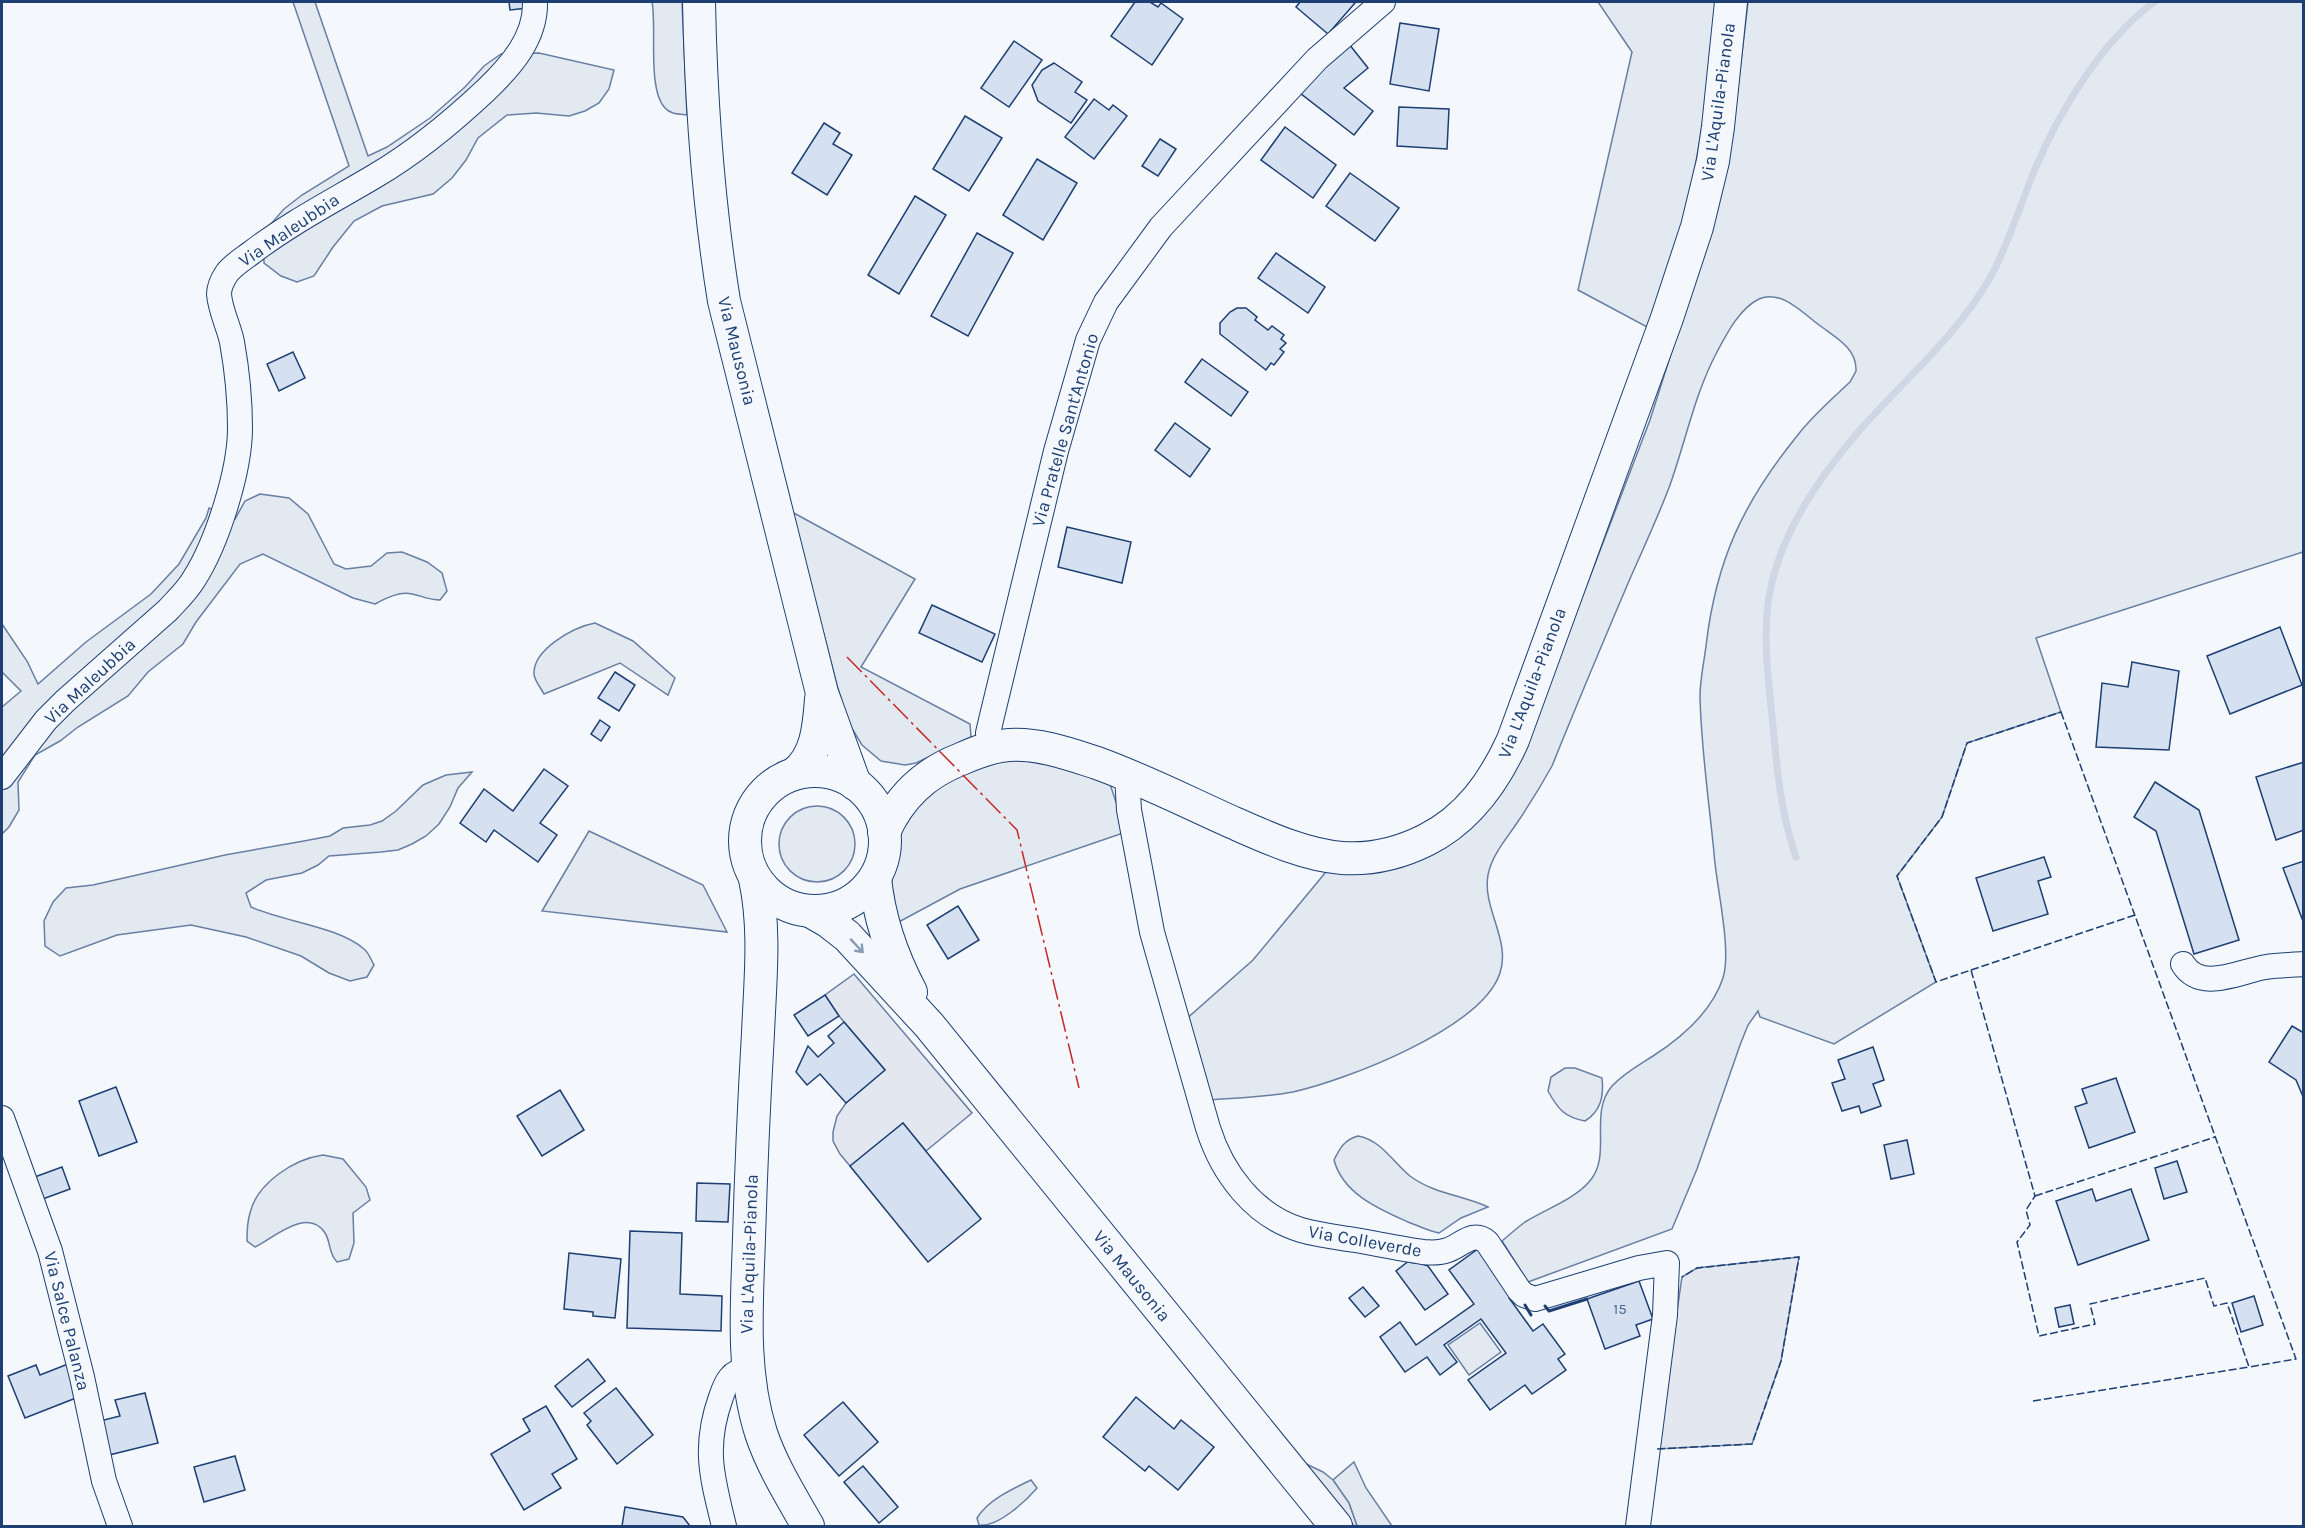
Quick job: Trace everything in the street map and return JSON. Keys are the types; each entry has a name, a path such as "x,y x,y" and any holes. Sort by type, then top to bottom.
{"main road":[{"name":"Via Mausonia","path":"699,2 700,58 708,164 716,254 724,301 822,693 856,785"},
{"name":"Via L'Aquila-Pianola","path":"856,785 889,781 936,770 989,748 1010,745 1042,747 1127,775 1276,841 1342,858 1385,855 1414,846 1448,827 1462,815 1484,792 1505,759 1513,740 1686,261 1713,161 1723,92 1731,2"},
{"name":"Via Mausonia","path":"794,774 803,766 812,752 819,723 822,693"},
{"name":"Via L'Aquila-Pianola","path":"884,832 906,796 936,770"},
{"path":"807,771 826,772 856,785 876,808 884,832 883,859 875,878 861,894 831,910 809,911 789,907 767,893 755,879 747,861 745,849 745,829 749,817 754,805 766,790 776,782 807,771"},
{"name":"Via Mausonia","path":"875,878 880,912 891,949 928,1025"},
{"name":"Via L'Aquila-Pianola","path":"755,879 759,898 761,968 746,1314 748,1369 754,1408 765,1443 779,1476 808,1527"},
{"name":"Via Mausonia","path":"809,911 829,922 847,936 928,1025 1336,1527"},
{"name":"Via L'Aquila-Pianola","path":"761,968 770,948 785,928 809,911"}],"street":[{"name":"Via Maleubbia","path":"2,777 46,720 65,700 168,610 194,580 207,555 229,492 239,448 237,376 232,341 219,295 220,286 227,273 300,219 398,162 462,112 504,72 516,57 533,25 535,2"},
{"path":"1334,43 1334,39 1362,2"},
{"name":"Via Pratelle Sant'Antonio","path":"989,748 988,733 1056,451 1088,340 1096,321 1120,281 1161,227 1317,59 1383,2"},
{"name":"Via Colleverde","path":"1127,775 1129,810 1150,924 1208,1128 1226,1169 1258,1206 1280,1221 1303,1231 1423,1252 1441,1252 1472,1237 1480,1237 1487,1242 1519,1290 1524,1295 1533,1298 1644,1267 1667,1263 1665,1315 1638,1527"},
{"path":"2183,964 2193,976 2211,979 2266,967 2304,964"},
{"name":"Via Salce Palanza","path":"2,1118 51,1251 82,1377 104,1481 120,1527"},
{"path":"724,1527 710,1451 711,1426 728,1380 736,1372 748,1369"}],"shaded area":[{"path":"293,2 315,2 368,156 387,147 430,118 465,87 484,66 501,54 539,53 614,70 609,89 599,103 585,111 569,116 536,113 507,115 478,138 466,160 452,178 433,194 382,206 354,221 314,276 297,282 281,276 264,263 263,233 284,209 349,166"},
{"path":"652,2 682,2 687,115 669,111 659,99 654,73"},
{"path":"1598,2 1719,2 1702,126 1688,201 1675,249 1647,327 1578,290 1632,52"},
{"path":"1748,2 2303,2 2303,552 2036,638 2061,712 1967,743 1942,817 1897,876 1936,982 1834,1044 1760,1017 1758,1011 1748,1025 1740,1045 1697,1169 1672,1229 1528,1282 1502,1241 1525,1222 1567,1199 1589,1182 1596,1172 1599,1160 1602,1109 1605,1097 1612,1086 1685,1032 1711,1002 1723,978 1725,934 1715,866 1700,696 1701,677 1717,586 1735,534 1761,485 1803,429 1850,382 1856,371 1853,356 1844,344 1799,309 1775,297 1759,299 1752,303 1725,337 1709,368 1665,497 1552,766 1490,867 1487,887 1502,948 1502,961 1500,973 1488,993 1468,1013 1441,1032 1410,1049 1317,1086 1262,1096 1208,1100 1184,1021 1253,960 1330,867 1392,865 1529,736 1650,420 1704,250 1726,172"},
{"path":"260,494 289,498 308,514 334,564 346,569 371,566 387,553 402,552 427,562 442,573 447,591 440,600 403,593 375,604 353,598 263,554 240,564 196,622 183,644 148,672 128,696 35,755 18,782 19,810 2,834 2,707 21,691 2,672 2,624 27,661 38,684 86,642 151,594 179,564 206,518 209,508 235,519 245,501"},
{"path":"792,512 915,579 861,667 970,724 971,737 916,763 905,765 881,761 862,745 848,722"},
{"path":"595,623 633,641 675,678 668,695 620,663 544,694 534,674 535,665 540,656 566,634"},
{"path":"1038,757 1110,784 1126,832 960,889 895,924 891,884 897,860 899,835 912,804 974,763"},
{"path":"472,772 458,788 439,824 426,836 412,844 398,850 329,856 302,873 266,880 246,893 251,907 353,941 364,949 374,965 367,977 350,981 329,973 301,956 246,937 191,925 117,935 60,956 45,946 44,921 53,902 66,888 93,885 225,855 330,836 343,828 370,825 382,821 396,811 423,785 446,775"},
{"path":"810,806 824,806 838,812 849,823 855,837 852,859 844,871 824,882 810,882 796,876 785,865 779,851 779,837 785,823 796,812"},
{"path":"589,831 703,885 727,932 542,911"},
{"path":"854,974 972,1113 926,1151 903,1123 850,1166 833,1141 837,1116 846,1103 885,1070 839,1016 825,995"},
{"path":"1565,1068 1575,1068 1602,1078 1598,1108 1585,1121 1562,1111 1548,1091 1551,1077"},
{"path":"1358,1136 1380,1147 1419,1182 1438,1191 1488,1207 1461,1218 1439,1233 1427,1230 1374,1206 1345,1182 1334,1160 1343,1145"},
{"path":"323,1155 343,1159 366,1187 370,1200 353,1213 354,1243 349,1259 337,1262 332,1255 325,1233 318,1226 309,1223 300,1223 290,1227 255,1247 247,1241 249,1216 260,1192 278,1174 289,1167"},
{"path":"1799,1257 1781,1361 1752,1444 1657,1449 1682,1277 1697,1268"},
{"path":"1480,1323 1501,1352 1469,1375 1448,1345"},
{"path":"1300,1461 1323,1472 1333,1480 1349,1503 1357,1526 1354,1526"},
{"path":"1354,1462 1366,1488 1392,1526 1357,1526 1349,1503 1333,1480"},
{"path":"1031,1480 1037,1488 1026,1500 1002,1518 986,1525 979,1525 977,1518 987,1506"}],"building":[{"path":"509,2 527,2 528,8 510,10"},
{"path":"1135,2 1150,2 1158,7 1161,3 1183,19 1152,65 1111,36"},
{"path":"1300,2 1355,3 1328,34 1296,7"},
{"path":"1400,23 1439,29 1429,91 1390,84"},
{"path":"1014,41 1042,60 1009,107 981,88"},
{"path":"1349,44 1368,68 1344,88 1373,111 1354,135 1300,93 1319,69"},
{"path":"1054,63 1082,82 1075,92 1087,100 1071,123 1038,101 1032,85 1042,70"},
{"path":"1094,99 1109,110 1113,105 1127,116 1094,159 1065,137"},
{"path":"1399,107 1449,109 1447,149 1397,146"},
{"path":"965,116 1002,138 969,191 933,169"},
{"path":"824,123 840,133 833,144 852,155 827,195 792,173"},
{"path":"1285,127 1336,165 1313,198 1261,160"},
{"path":"1160,139 1176,149 1158,176 1142,166"},
{"path":"1037,159 1077,183 1043,240 1003,215"},
{"path":"1350,173 1399,208 1375,241 1326,206"},
{"path":"915,196 946,215 899,294 868,275"},
{"path":"977,233 1013,253 968,336 931,316"},
{"path":"1276,253 1325,287 1308,313 1258,278"},
{"path":"1237,308 1246,308 1257,317 1255,320 1268,330 1272,326 1284,335 1281,339 1286,343 1280,349 1284,352 1274,365 1271,363 1266,370 1220,334 1220,323"},
{"path":"293,352 305,378 279,391 267,364"},
{"path":"1202,359 1248,392 1231,416 1185,382"},
{"path":"1175,423 1210,449 1190,477 1155,450"},
{"path":"1067,527 1131,542 1122,583 1058,567"},
{"path":"932,605 995,634 982,662 919,633"},
{"path":"2280,627 2302,685 2230,714 2207,656"},
{"path":"2132,662 2179,671 2169,750 2096,747 2102,683 2128,687"},
{"path":"615,672 635,685 619,711 598,698"},
{"path":"600,720 610,727 601,741 591,734"},
{"path":"2304,762 2304,830 2276,840 2256,777"},
{"path":"544,769 568,786 540,823 557,835 538,862 494,830 486,842 460,823 484,789 513,811"},
{"path":"2155,782 2199,810 2239,940 2194,954 2156,831 2134,817"},
{"path":"2044,857 2051,877 2038,881 2048,914 1993,931 1976,878"},
{"path":"2304,861 2304,924 2283,868"},
{"path":"958,906 979,940 948,959 927,925"},
{"path":"825,995 839,1016 808,1036 794,1015"},
{"path":"844,1022 885,1070 846,1103 820,1074 807,1085 796,1072 808,1046 818,1057 834,1043 828,1036"},
{"path":"2292,1026 2304,1033 2304,1099 2296,1080 2269,1062"},
{"path":"1873,1047 1884,1080 1873,1084 1881,1106 1861,1113 1859,1106 1842,1111 1832,1083 1845,1079 1838,1060"},
{"path":"2116,1078 2135,1132 2089,1148 2075,1107 2087,1103 2082,1089"},
{"path":"116,1087 137,1142 99,1156 79,1101"},
{"path":"560,1090 584,1130 542,1156 517,1116"},
{"path":"903,1123 981,1219 928,1262 850,1166"},
{"path":"1907,1140 1914,1174 1891,1179 1884,1145"},
{"path":"2177,1161 2187,1192 2164,1199 2155,1168"},
{"path":"62,1167 70,1189 40,1200 32,1178"},
{"path":"697,1183 730,1184 728,1222 696,1221"},
{"path":"2092,1189 2096,1201 2131,1189 2149,1240 2078,1265 2056,1201"},
{"path":"630,1231 682,1233 680,1294 722,1296 721,1331 627,1328"},
{"path":"1482,1246 1516,1293 1509,1298 1533,1331 1543,1324 1565,1354 1558,1359 1566,1370 1532,1394 1525,1385 1490,1410 1468,1380 1506,1353 1481,1319 1444,1345 1457,1362 1440,1375 1427,1357 1405,1372 1380,1337 1400,1322 1416,1345 1474,1304 1449,1270"},
{"path":"569,1253 621,1259 615,1318 593,1316 593,1312 564,1309"},
{"path":"1410,1260 1428,1266 1448,1294 1425,1310 1396,1271"},
{"path":"1639,1281 1653,1319 1636,1325 1640,1336 1605,1349 1587,1299"},
{"path":"1363,1287 1379,1306 1365,1317 1349,1298"},
{"path":"2254,1296 2263,1325 2241,1332 2232,1303"},
{"path":"2070,1305 2074,1324 2059,1327 2055,1308"},
{"path":"588,1359 605,1381 572,1407 555,1386"},
{"path":"68,1364 81,1396 25,1418 8,1376 36,1365 40,1375"},
{"path":"616,1388 653,1435 617,1464 587,1425 591,1421 584,1413"},
{"path":"145,1393 158,1443 109,1455 100,1421 120,1416 115,1400"},
{"path":"1136,1397 1174,1429 1181,1420 1214,1447 1178,1490 1149,1466 1145,1471 1103,1437"},
{"path":"843,1402 878,1442 839,1476 804,1435"},
{"path":"546,1406 577,1459 552,1474 561,1488 524,1510 491,1454 530,1431 523,1419"},
{"path":"235,1456 245,1490 204,1502 194,1467"},
{"path":"863,1466 898,1507 879,1523 844,1482"},
{"path":"625,1507 683,1517 690,1526 622,1526"}],"waterway":[{"path":"1796,857 1780,792 1767,664 1768,603 1780,556 1801,511 1828,469 1859,431 1945,339 1976,299 1997,265 2045,146 2070,101 2100,56 2117,36 2154,2"}],"fence":[{"path":"2061,712 2296,1359 2249,1367 2227,1303 2214,1306 2205,1278 2090,1304 2095,1324 2039,1336 2017,1242 2030,1225 2026,1210 2035,1196 1971,970 1936,982 1897,876 1942,817 1967,743 2061,712"},
{"path":"1971,970 2135,915"},
{"path":"2035,1196 2215,1137"},
{"path":"1657,1449 1752,1444 1781,1361 1799,1257 1697,1268 1682,1277"},
{"path":"2033,1401 2249,1367"}],"wall":[{"path":"1545,1306 1549,1311 1587,1299"},
{"path":"1525,1305 1531,1315"}],"power":[{"path":"847,657 1017,830 1079,1088"}]}
